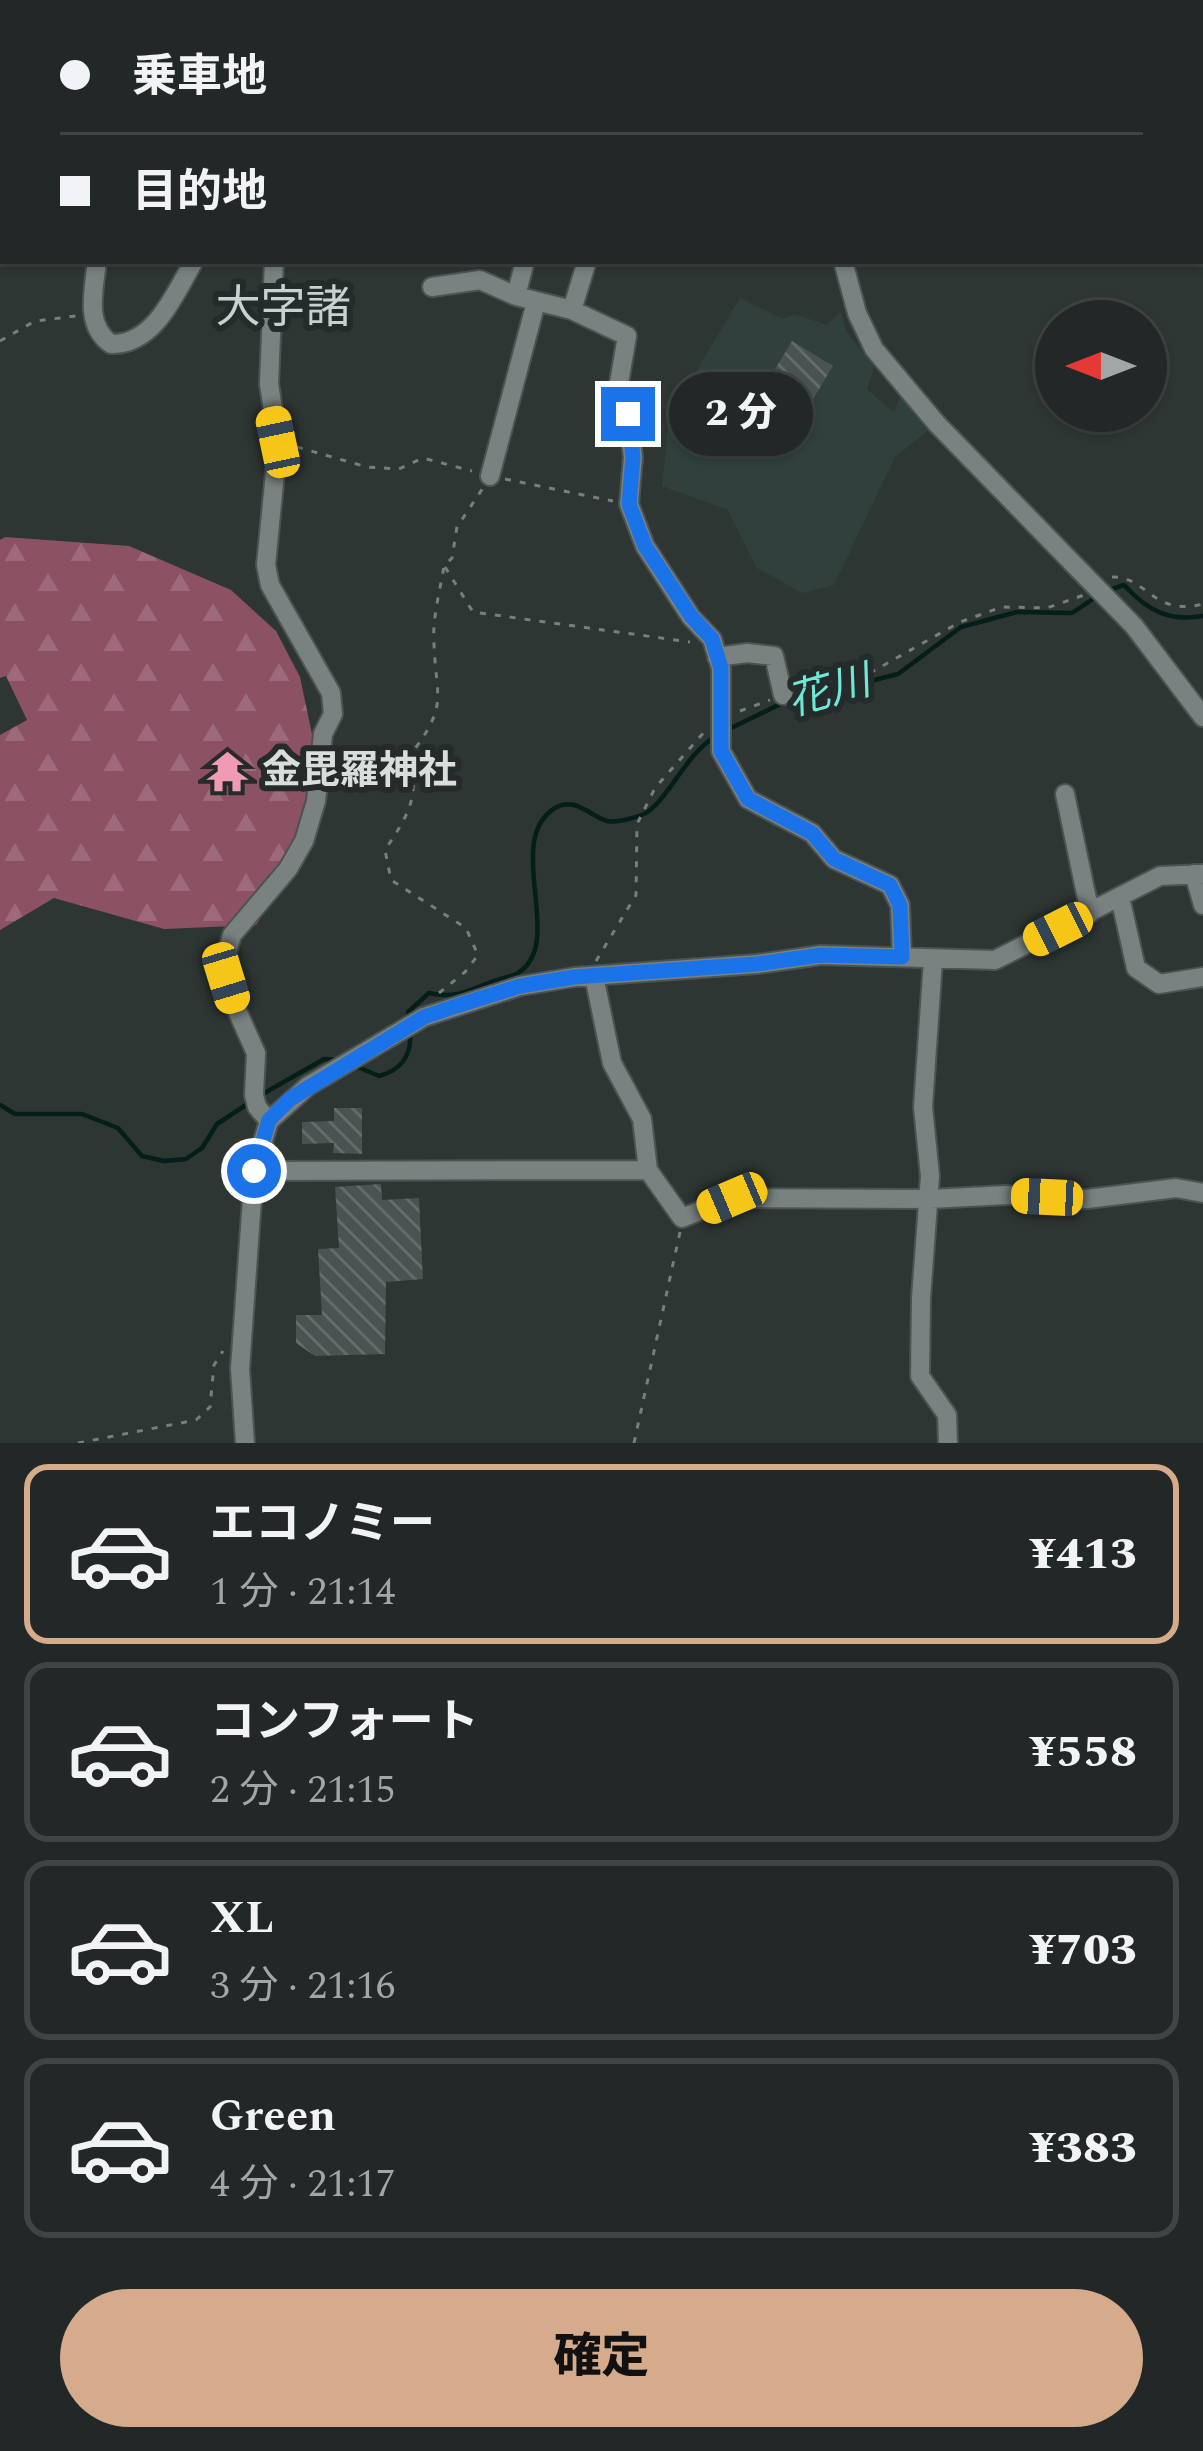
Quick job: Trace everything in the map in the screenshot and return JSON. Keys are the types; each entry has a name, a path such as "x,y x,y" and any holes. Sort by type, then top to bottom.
{"street":[{"path":"97,264 92,314 101,338 111,344 129,343 171,304 192,264"},
{"path":"269,1120 254,1095 256,1053 234,1004 225,959 232,935 297,856 316,801 322,734 333,714 325,680 286,615 266,565 278,442 269,384 274,264"},
{"path":"516,296 524,264"},
{"path":"572,310 586,264"},
{"path":"844,264 857,313 874,349 937,424 1134,626 1203,717"},
{"path":"432,287 480,280 516,296 572,310 626,336 618,389 628,414 633,457 629,504 645,546 716,651 721,668 721,751 748,799 812,833 834,859 890,885 900,905 902,957"},
{"path":"490,476 536,302"},
{"path":"716,651 774,656 783,695"},
{"path":"1065,794 1090,913"},
{"path":"245,1443 241,1345 254,1171 269,1120 308,1086 424,1017 520,986 594,976 821,955 995,960 1160,876 1198,874 1203,904"},
{"path":"1120,897 1136,968 1159,984 1203,977"},
{"path":"932,960 923,1107 930,1199 920,1376 947,1415 949,1443"},
{"path":"594,976 612,1063 642,1119 648,1170 682,1218 732,1198 1007,1195 1088,1199 1176,1188 1203,1193"},
{"path":"254,1171 648,1170"}],"path":[{"path":"0,341 35,321 92,314"},
{"path":"278,442 367,467 398,469 423,458 629,504"},
{"path":"433,998 478,955 466,928 391,880 385,850 408,814 416,790 411,754 431,728 440,693 433,640 444,566 452,557 457,527 490,476"},
{"path":"444,566 473,612 716,651"},
{"path":"594,976 597,954 636,895 637,824 655,788 721,718 783,695 869,673 960,622 1002,607 1047,608 1083,596 1114,576 1124,577 1173,607 1203,604"},
{"path":"634,1443 682,1218"},
{"path":"77,1443 196,1420 210,1407 218,1356 227,1347 241,1345"}],"shaded area":[{"path":"740,298 783,319 794,314 827,325 841,311 845,329 874,367 867,389 894,412 900,396 928,431 895,457 834,585 802,593 757,568 728,510 662,486 669,417"}],"green space":[{"path":"0,540 129,546 231,590 276,631 300,677 317,758 311,837 256,925 164,929 54,898 0,930 0,735 27,720 6,676 0,678"}],"building":[{"path":"792,341 833,366 785,445 744,420"},
{"path":"334,1108 362,1108 362,1154 333,1153 334,1143 302,1144 302,1122 334,1121"},
{"path":"381,1184 382,1200 419,1198 423,1279 386,1282 385,1354 315,1356 296,1343 296,1315 322,1315 318,1249 339,1248 335,1187"}],"waterway":[{"name":"花川","path":"1106,591 1124,585 1159,612 1203,616"},
{"name":"花川","path":"727,730 799,695 898,674 961,627 1017,612 1072,613 1096,597"},
{"name":"花川","path":"409,1020 408,1012 429,993 468,991 518,973 531,958 537,939 534,843 540,823 555,808 569,804 611,821 644,814 712,739"},
{"name":"花川","path":"353,1065 379,1076 394,1070 407,1054 410,1032"},
{"name":"花川","path":"261,1095 324,1059 342,1060"},
{"name":"花川","path":"0,1105 15,1114 82,1114 118,1128 142,1156 164,1161 186,1159 202,1148 217,1124 252,1101"}],"place":[{"name":"金毘羅神社","path":"228,771"}],"district":[{"name":"大字諸","path":"283,308"}],"route":[{"path":"254,1171 269,1120 281,1106 424,1017 456,1006 520,986 574,977 821,955 902,957 900,905 890,885 834,859 812,833 748,799 721,751 721,668 712,639 645,546 632,515 628,414"}]}
